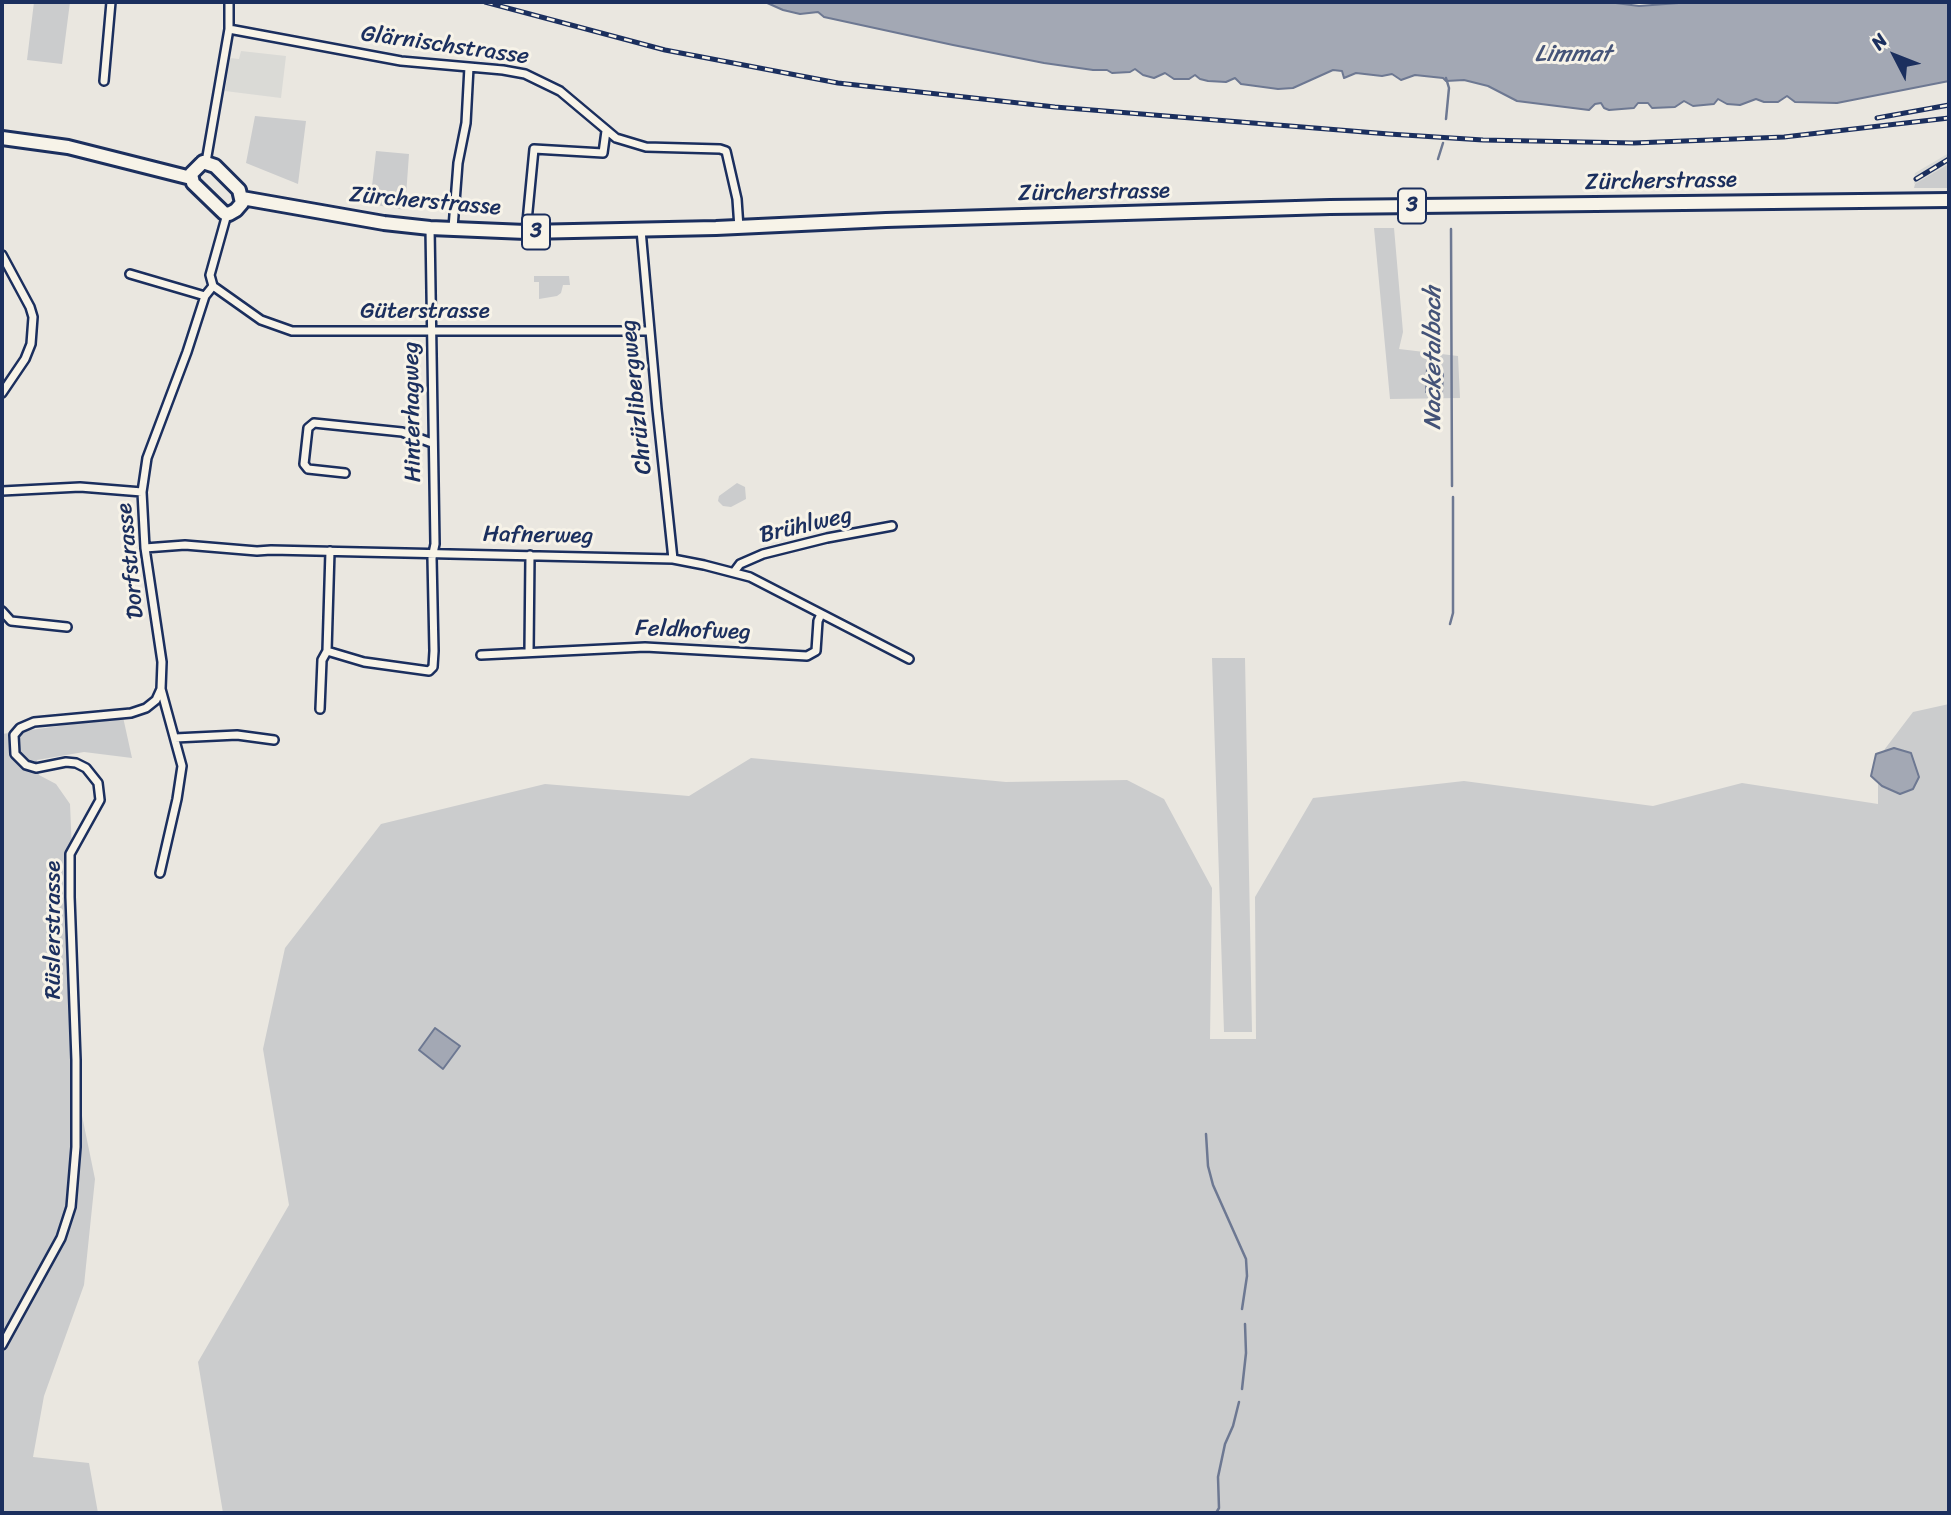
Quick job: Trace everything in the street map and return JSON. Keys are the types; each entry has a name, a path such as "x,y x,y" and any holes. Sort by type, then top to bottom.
{"main road":[{"path":"2,138 68,147 191,178 197,187 227,214 239,207 242,198 239,190 215,166 206,162 200,164 193,170 191,178"},
{"name":"Zürcherstrasse","path":"242,198 430,228 526,232 739,228 886,220 1330,207 1949,200"}],"street":[{"path":"104,81 111,2"},
{"path":"206,162 229,29 229,2"},
{"name":"Glärnischstrasse","path":"229,29 401,61 503,70 526,75 571,99 606,131 633,144 726,151 738,209 739,228"},
{"path":"453,229 458,163 466,123 469,67"},
{"path":"526,232 534,149 603,153 606,131"},
{"path":"213,286 210,275 227,214"},
{"name":"Hinterhagweg","path":"327,650 365,662 429,671 433,667 430,228"},
{"name":"Chrüzlibergweg","path":"641,230 673,559"},
{"path":"2,255 33,317 31,344 25,359 2,393"},
{"path":"130,274 205,296"},
{"name":"Dorfstrasse","path":"160,873 182,766 161,689 162,662 145,548 142,492 147,458 205,296 213,286"},
{"name":"Güterstrasse","path":"213,286 261,320 292,331 649,331"},
{"path":"345,473 308,468 304,464 308,428 314,423 402,432 432,443"},
{"path":"2,491 80,487 142,492"},
{"name":"Brühlweg","path":"734,572 740,564 763,554 892,526"},
{"name":"Hafnerweg","path":"145,548 185,545 257,551 673,559 750,577 909,659"},
{"path":"320,709 322,660 327,650 330,551"},
{"path":"529,652 530,555"},
{"path":"2,611 11,621 67,627"},
{"name":"Feldhofweg","path":"481,655 645,647 807,656 816,651 821,614"},
{"name":"Rüslerstrasse","path":"2,1345 61,1238 71,1208 76,1147 76,1060 71,854 100,800 98,783 86,768 66,762 36,768 26,765 15,754 14,735 20,728 34,722 131,713 146,708 156,700 161,689"},
{"path":"175,738 237,735 274,740"}],"shaded area":[{"path":"34,2 70,2 62,64 27,60"},
{"path":"241,51 286,56 281,98 225,91 230,58 239,59"},
{"path":"255,116 306,121 298,184 246,163"},
{"path":"376,151 409,154 405,210 370,204"},
{"path":"1949,153 1949,180 1914,184 1915,173"},
{"path":"1949,164 1949,188 1914,188 1915,184"},
{"path":"1374,228 1394,228 1403,332 1399,349 1458,356 1460,398 1390,399"},
{"path":"534,276 569,276 570,285 563,285 557,296 539,299 539,282 534,282"},
{"path":"737,483 745,487 746,499 731,507 723,506 718,501 719,496"},
{"path":"1212,658 1245,658 1252,1032 1224,1032"},
{"path":"1949,704 1949,1513 223,1513 198,1362 289,1205 263,1049 285,948 381,824 545,784 689,796 751,758 1006,782 1127,780 1164,799 1212,888 1210,1039 1256,1039 1255,897 1313,798 1464,781 1653,806 1742,783 1878,804 1878,758 1913,712"},
{"path":"123,717 132,758 84,752 37,760 39,775 56,784 70,804 76,1060 72,1067 95,1179 84,1285 44,1396 33,1457 89,1463 98,1513 2,1513 2,734"}],"water":[{"name":"Limmat","path":"765,2 1608,2 1639,6 1692,2 1949,2 1949,81 1837,103 1795,102 1787,96 1778,102 1756,99 1740,105 1727,104 1718,99 1714,104 1693,106 1684,101 1675,107 1652,108 1648,103 1638,103 1634,108 1609,110 1601,103 1595,104 1589,110 1517,101 1488,86 1464,80 1446,81 1443,78 1415,75 1401,80 1392,74 1382,76 1356,73 1344,78 1342,71 1333,70 1293,88 1278,89 1241,84 1235,78 1226,82 1208,81 1195,75 1189,79 1174,79 1165,73 1154,78 1135,69 1112,73 953,45 824,17 818,12 800,14"},
{"path":"1437,366 1443,374 1442,393 1426,392 1427,368"},
{"path":"1894,748 1911,753 1919,777 1913,789 1900,794 1882,786 1871,776 1876,754"},
{"path":"435,1028 460,1046 443,1069 419,1050"}],"waterway":[{"name":"Nacketalbach","path":"1446,78 1449,88 1446,119"},
{"name":"Nacketalbach","path":"1438,159 1443,143"},
{"name":"Nacketalbach","path":"1451,229 1452,486"},
{"name":"Nacketalbach","path":"1450,624 1453,613 1453,497"},
{"path":"1206,1134 1208,1166 1213,1185 1246,1259 1247,1276 1242,1309"},
{"path":"1242,1389 1246,1353 1245,1324"},
{"path":"1216,1513 1219,1508 1218,1477 1225,1444 1239,1402"}],"railway":[{"path":"485,2 665,50 838,83 1055,107 1389,134 1483,140 1634,143 1784,137 1949,118"},
{"path":"1877,118 1949,105"},
{"path":"1916,179 1949,159"}]}
